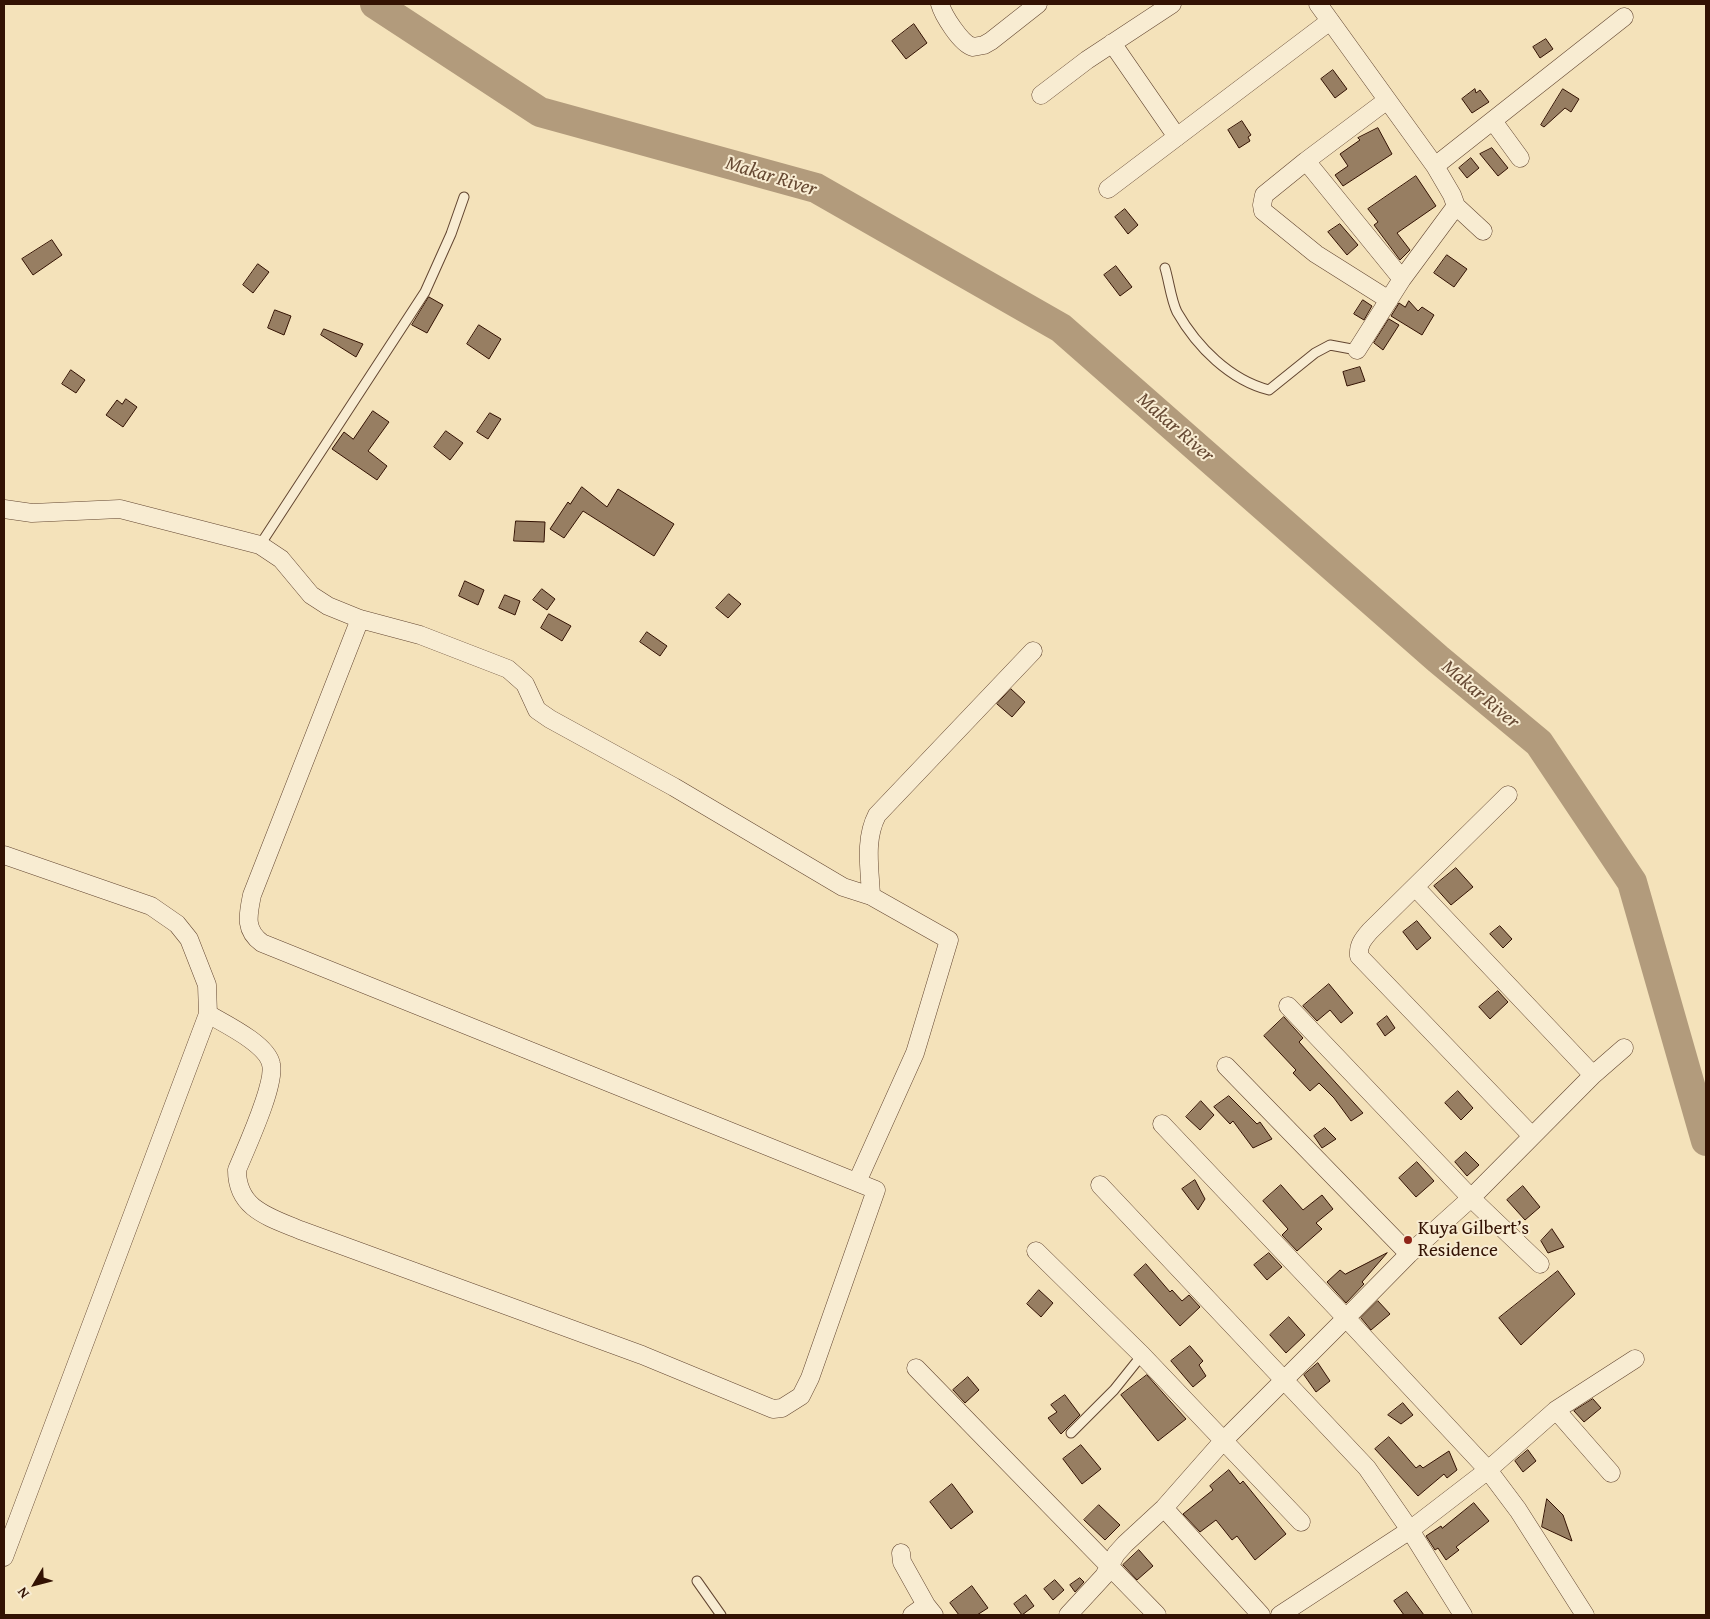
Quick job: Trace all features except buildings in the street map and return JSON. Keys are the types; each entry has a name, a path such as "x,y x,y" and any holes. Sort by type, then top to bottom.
{"street":[{"path":"940,4 942,12 963,40 973,48 984,46 1038,4"},
{"path":"1041,94 1112,43 1172,4"},
{"path":"1318,4 1386,101 1435,166 1452,195 1456,206 1483,231"},
{"path":"1435,166 1624,17"},
{"path":"1108,189 1330,20"},
{"path":"1112,43 1177,137"},
{"path":"1386,101 1264,195 1262,205 1263,211 1316,254 1389,300"},
{"path":"1493,121 1520,158"},
{"path":"1306,161 1402,279"},
{"path":"1358,350 1402,279 1456,206"},
{"path":"4,509 32,513 120,508 260,545 281,559 311,595 328,606 360,619 420,635 508,668 525,684 537,710 550,719 674,787 843,887 871,896 949,940 915,1053 857,1182"},
{"path":"208,1014 261,1049 271,1063 270,1082 237,1170 237,1185 257,1211 300,1230 649,1358 773,1409 782,1408 801,1396 810,1378 876,1190 262,943 256,939 248,925 252,895 360,619"},
{"path":"871,896 868,841 877,815 1034,652"},
{"path":"1508,795 1370,932 1360,944 1360,956 1532,1136"},
{"path":"4,855 151,906 178,924 189,939 207,985 208,1014 4,1557"},
{"path":"1416,888 1593,1075"},
{"path":"1288,1006 1471,1198 1540,1264"},
{"path":"1068,1615 1096,1586 1116,1554 1125,1544 1164,1508 1284,1378 1409,1254 1471,1198 1593,1075 1624,1048"},
{"path":"1226,1066 1409,1254"},
{"path":"1162,1124 1488,1470 1518,1510 1585,1615"},
{"path":"1100,1185 1367,1468 1410,1530 1463,1615"},
{"path":"1036,1251 1142,1355 1301,1522"},
{"path":"1280,1615 1410,1530 1488,1470 1556,1410 1635,1359"},
{"path":"916,1368 1157,1615"},
{"path":"1556,1410 1611,1472"},
{"path":"1164,1508 1261,1615"},
{"path":"901,1553 902,1562 931,1610 912,1615"}],"lane":[{"path":"260,545 425,292 452,234 464,197"},
{"path":"1165,268 1177,311 1192,332 1214,360 1255,387 1269,390 1315,353 1330,345 1358,350"},
{"path":"1071,1433 1114,1390 1142,1355"},
{"path":"697,1581 721,1615"}],"waterway":[{"name":"Makar River","path":"375,4 540,112 816,188 1061,328 1438,659 1539,743 1632,882 1706,1141"}],"place":[{"name":"Kuya Gilbert’s Residence","path":"1408,1240"}]}
